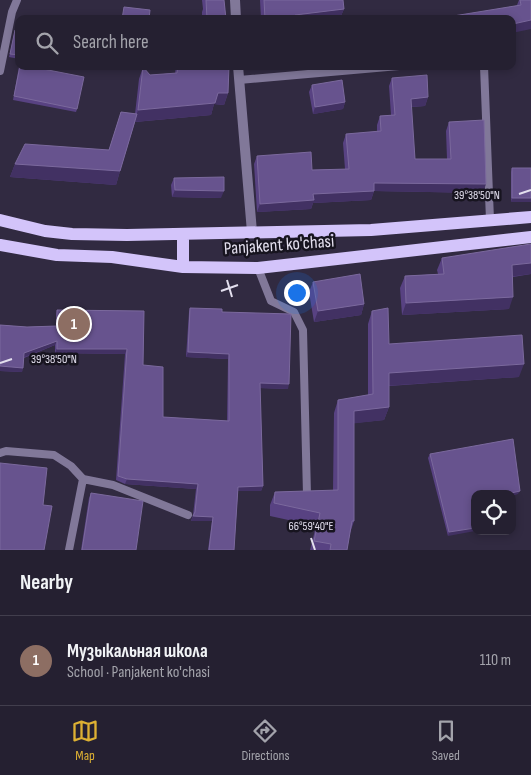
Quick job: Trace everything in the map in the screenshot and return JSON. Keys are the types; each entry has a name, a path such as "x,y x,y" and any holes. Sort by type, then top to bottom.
{"main road":[{"name":"Panjakent ko'chasi","path":"0,220 45,231 72,234 183,234 371,230 531,217"},
{"path":"183,234 183,267"},
{"name":"Panjakent ko'chasi","path":"0,245 57,255 112,257 183,267 258,268 531,237"}],"street":[{"path":"235,0 236,15"},
{"path":"238,70 252,232"}],"lane":[{"path":"0,71 12,12 17,0"},
{"path":"239,80 353,70"},
{"path":"484,70 490,220"},
{"path":"258,268 271,301 294,312 303,330 307,495"},
{"path":"0,453 6,451 54,455 71,466 83,479 113,485 188,515"},
{"path":"69,550 83,479"}],"building":[{"path":"206,0 224,0 226,15 207,15"},
{"path":"264,0 343,0 344,9 295,15 265,15"},
{"path":"520,0 531,0 531,20 516,23 516,15 460,15 521,5"},
{"path":"124,7 150,10 149,15 123,15"},
{"path":"15,30 15,55 10,54"},
{"path":"19,70 48,70 84,77 77,109 14,96"},
{"path":"143,70 146,70 150,75 177,73 177,70 229,70 228,93 218,93 215,103 138,110"},
{"path":"427,75 428,97 411,99 415,159 451,159 449,122 484,120 486,184 374,183 374,191 313,194 314,200 260,204 257,156 311,152 312,170 349,169 346,134 381,131 380,116 395,115 392,78"},
{"path":"342,80 345,102 315,107 312,85"},
{"path":"121,112 137,114 120,171 15,164 25,144 109,150"},
{"path":"512,168 531,168 531,198 512,198"},
{"path":"224,177 224,191 175,190 174,178"},
{"path":"531,244 531,263 512,265 513,297 406,303 405,276 444,274 442,258"},
{"path":"360,274 364,304 318,311 313,282"},
{"path":"190,308 222,309 222,312 291,314 289,384 260,383 263,486 238,487 234,550 209,550 213,517 193,516 198,484 127,479 118,476 127,349 57,349 57,341 24,353 23,368 0,366 0,325 27,327 57,326 57,310 144,311 143,365 163,367 163,417 229,421 229,354 188,352"},
{"path":"388,308 389,344 522,335 524,364 389,373 389,407 354,411 354,521 352,521 347,550 330,550 331,544 314,541 320,513 274,503 275,492 338,490 338,400 373,394 372,311"},
{"path":"513,439 520,491 471,490 471,529 449,532 430,454"},
{"path":"0,463 47,468 43,505 52,506 44,550 0,550"},
{"path":"91,493 143,501 136,550 82,550"}],"place":[{"name":"Музыкальная школа","path":"74,324"}]}
